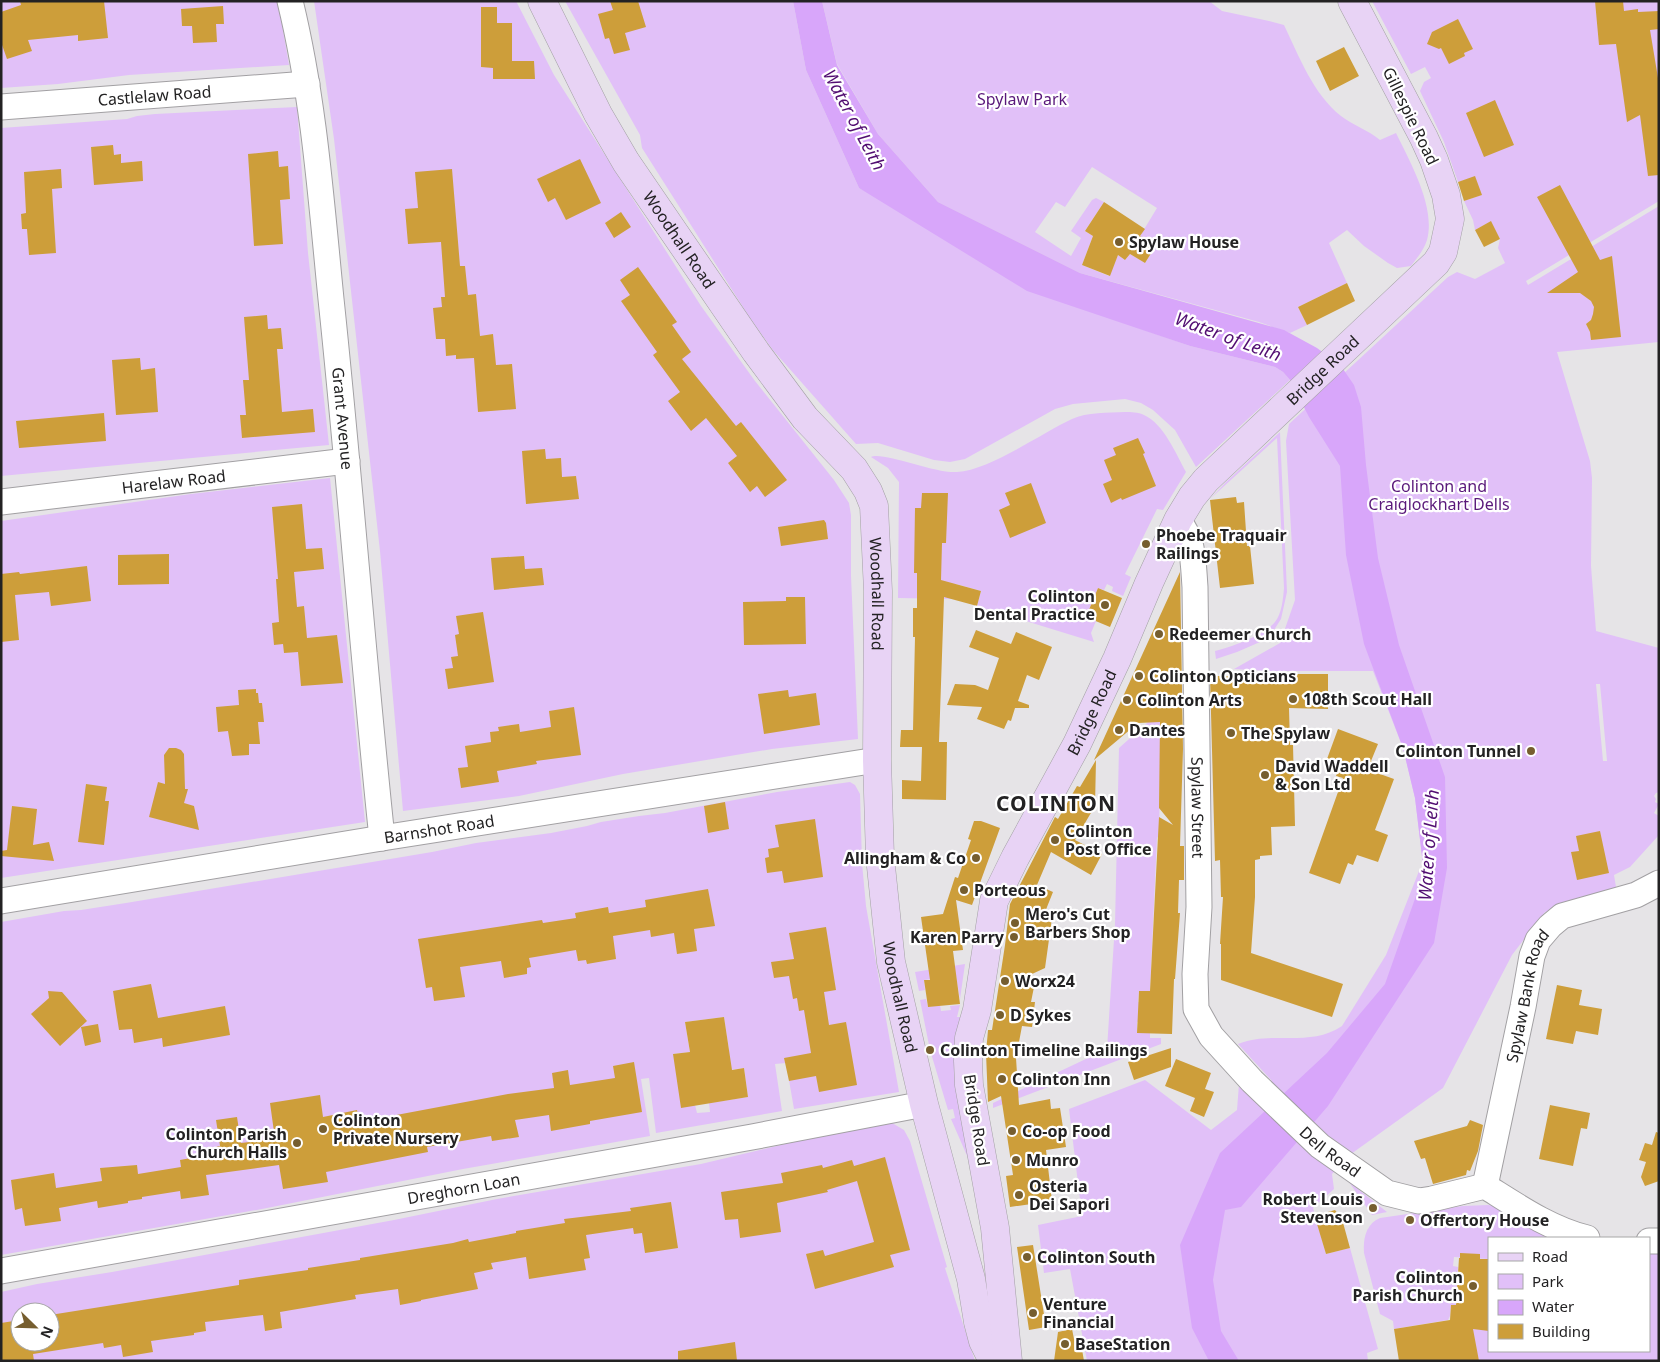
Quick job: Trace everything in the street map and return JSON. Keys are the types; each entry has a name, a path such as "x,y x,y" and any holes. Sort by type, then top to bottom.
{"main road":[{"name":"Woodhall Road","path":"542,1 598,114 626,162 756,352 804,418 854,469 868,491 874,506 878,582 877,760 880,858 891,962 924,1104 971,1279 978,1322 983,1341 993,1361"},
{"name":"Gillespie Road","path":"1352,1 1434,160 1450,213 1447,236"},
{"name":"Bridge Road","path":"1008,1361 995,1228 969,1085 968,1061 969,1038 977,1010 994,900 1081,735 1178,520 1199,489 1439,259 1447,236"},
{"path":"971,1279 981,1288 1002,1289"}],"street":[{"name":"Grant Avenue","path":"290,1 307,84 316,151 382,838"},
{"name":"Castlelaw Road","path":"1,107 307,84"},
{"name":"Harelaw Road","path":"1,502 347,461"},
{"name":"Spylaw Street","path":"1178,520 1186,531 1192,548 1195,586 1199,906 1195,974 1196,1009 1211,1036 1252,1080"},
{"name":"Barnshot Road","path":"1,901 382,838 877,760"},
{"name":"Spylaw Bank Road","path":"1484,1186 1532,956 1538,940 1562,916 1636,895 1659,883"},
{"name":"Dell Road","path":"1252,1080 1320,1146 1387,1192 1419,1201 1484,1186"},
{"name":"Dreghorn Loan","path":"1,1271 752,1138 924,1104"},
{"path":"1484,1186 1569,1234 1582,1237"}],"green space":[{"path":"1,1 278,1 289,65 129,75 58,84 1,88"},
{"path":"314,1 516,1 554,75 701,306 755,381 834,480 849,503 851,515 851,576 858,739 772,749 623,774 519,796 403,811 380,551 334,139"},
{"path":"565,1 793,1 806,70 859,188 1130,325 1190,346 1275,367 1290,380 1196,467 1175,430 1153,410 1141,403 1125,399 1073,404 1055,409 965,459 950,462 934,460 878,443 856,444 772,349 748,315 642,148 640,135"},
{"name":"Spylaw Park","path":"822,1 1209,1 1222,11 1284,25 1301,62 1322,97 1331,107 1341,116 1380,140 1396,133 1425,199 1429,227 1427,240 1422,251 1411,266 1397,268 1364,246 1347,230 1329,243 1347,283 1298,307 1307,325 1290,333 1259,322 1080,273 938,202 878,134 837,64","holes":["1092,167 1157,208 1140,236 1155,247 1145,263 1130,254 1125,260 1118,255 1109,276 1082,265 1093,236 1085,231 1104,202 1096,198 1092,200 1071,231 1081,238 1071,256 1035,232 1056,202 1065,207"]},
{"name":"Colinton and Craiglockhart Dells","path":"1372,1 1659,1 1659,201 1526,281 1528,285 1659,206 1659,342 1557,352 1590,461 1592,478 1591,566 1596,631 1659,648 1659,792 1654,796 1655,802 1659,804 1654,813 1659,816 1659,835 1630,867 1614,875 1617,893 1545,912 1512,955 1443,1088 1351,1154 1332,1174 1334,1189 1313,1208 1326,1254 1350,1248 1378,1349 1367,1353 1368,1361 1087,1361 1070,1269 1044,1273 1038,1225 1082,1216 1069,1109 1145,1080 1211,1130 1237,1110 1239,1084 1256,1098 1272,1081 1238,1044 1264,1038 1304,1038 1317,1036 1329,1033 1342,1026 1386,955 1419,871 1424,872 1415,798 1403,748 1373,671 1234,669 1280,643 1295,600 1286,441 1289,424 1448,277 1457,272 1475,279 1505,263 1498,248 1500,239 1490,222 1475,230 1473,220 1464,201 1481,195 1475,177 1458,182 1444,142 1420,91 1424,82 1431,78 1425,67 1411,74","holes":["1596,684 1600,684 1607,761 1603,761"]},
{"path":"297,107 308,253 329,445 1,476 1,128 127,119 155,114"},
{"path":"1125,412 1142,414 1158,425 1169,440 1186,472 1163,510 1157,509 1125,574 1131,577 1123,596 1112,591 1113,587 1107,584 1104,590 1098,588 1086,617 1096,621 1091,633 1094,642 977,606 981,591 956,584 952,599 898,598 899,482 888,468 871,457 886,457 948,472 970,470 1015,450 1072,419 1098,413"},
{"path":"1280,432 1287,592 1281,619 1274,630 1260,642 1216,659 1215,651 1256,636 1275,622 1281,610 1284,588 1277,438 1210,499"},
{"path":"330,478 365,822 1,878 1,521 191,494"},
{"path":"1156,715 1156,722 1161,722 1159,835 1157,838 1150,991 1139,991 1138,1002 1147,1002 1146,1022 1137,1022 1137,1032 1150,1033 1150,1038 1161,1038 1161,1044 993,1108 993,1103 1107,1049 1115,924 1119,748"},
{"path":"850,782 855,785 860,794 862,863 866,906 899,1092 794,1109 786,1063 775,1064 782,1111 656,1133 649,1078 641,1079 650,1136 463,1169 262,1209 1,1255 1,922 126,903 476,843 551,833 601,822 665,813 777,792","holes":["724,1017 729,1050 716,1072 744,1068 748,1097 709,1103 710,1112 697,1113 673,1054 690,1052 685,1022"]},
{"path":"965,964 960,999 956,976 924,980 925,990 919,991 915,972"},
{"path":"926,999 928,1007 940,1005 941,1011 951,1010 950,1006 960,1005 957,1017 962,1017 968,1158 951,1119 955,1118 953,1109 948,1110 930,1050 920,1000"},
{"path":"887,1120 904,1130 910,1141 947,1267 945,1268 975,1361 1,1361 1,1292 394,1220 497,1199 701,1164"},
{"path":"1349,1182 1387,1212 1372,1215"},
{"path":"1488,1205 1500,1207 1550,1237 1488,1237 1488,1259 1454,1257 1453,1266 1458,1267 1456,1305 1451,1305 1448,1320 1394,1329 1393,1321 1380,1314 1364,1253 1366,1232 1371,1224 1380,1218 1463,1206"},
{"path":"1650,1250 1659,1250 1659,1361 1479,1361 1469,1326 1488,1328 1488,1352 1650,1352"}],"water":[{"name":"Water of Leith","path":"793,1 822,1 837,65 878,134 938,202 1080,273 1284,330 1317,348 1341,366 1354,385 1361,407 1366,465 1378,558 1399,645 1445,777 1447,868 1434,943 1328,1106 1241,1207 1225,1210 1213,1280 1221,1331 1239,1361 1209,1361 1192,1328 1180,1245 1220,1153 1327,1053 1385,984 1424,873 1415,798 1403,748 1364,644 1346,555 1340,466 1309,417 1290,380 1275,367 1190,346 1027,291 859,188 806,70"}],"building":[{"path":"20,1 104,1 108,38 78,41 78,35 28,40 32,51 7,59 1,42 1,12 21,5"},
{"path":"610,1 638,1 646,27 625,33 630,50 614,54 609,38 605,39 598,14 613,10"},
{"path":"1595,1 1623,1 1624,11 1638,9 1638,12 1659,11 1659,29 1650,30 1659,84 1659,175 1648,176 1640,115 1627,122 1616,44 1599,45"},
{"path":"223,6 224,24 216,24 217,42 193,43 192,26 182,26 181,9"},
{"path":"481,7 497,7 497,23 512,23 512,61 534,61 535,79 493,79 493,68 481,67"},
{"path":"1458,19 1473,49 1464,53 1465,56 1449,64 1441,48 1439,49 1427,44 1432,32"},
{"path":"1344,47 1359,76 1330,91 1316,61"},
{"path":"1495,100 1514,145 1484,157 1466,113"},
{"path":"113,145 114,155 121,154 121,163 142,161 143,181 94,185 91,147"},
{"path":"278,151 279,167 288,166 290,199 280,200 283,244 254,246 248,154"},
{"path":"580,159 601,203 566,220 555,198 548,202 537,179"},
{"path":"61,169 62,188 52,189 56,253 29,255 27,229 22,229 21,214 26,213 24,172"},
{"path":"452,169 460,266 465,266 468,295 476,294 480,336 493,334 496,365 512,364 516,409 478,412 474,358 456,359 456,355 446,356 445,339 436,339 433,308 442,307 441,297 445,297 441,242 408,244 405,209 418,208 415,172"},
{"path":"1475,176 1482,195 1464,201 1458,182"},
{"path":"1560,185 1600,260 1612,256 1621,337 1591,340 1586,324 1591,320 1593,314 1594,307 1591,301 1580,293 1547,293 1578,272 1537,197"},
{"name":"Spylaw House","path":"1104,202 1145,229 1140,236 1155,247 1145,263 1130,254 1125,260 1118,255 1110,276 1082,265 1093,236 1085,231"},
{"path":"621,212 631,227 614,238 605,223"},
{"path":"1491,221 1500,239 1484,247 1475,230"},
{"path":"638,267 677,322 672,325 691,352 682,359 736,426 741,422 787,480 765,497 757,486 750,492 728,463 737,456 706,418 691,431 668,401 680,392 653,355 657,352 621,301 630,295 620,280"},
{"path":"1347,283 1355,301 1307,325 1298,307"},
{"path":"267,315 268,329 281,328 283,349 277,349 282,412 313,409 315,432 242,438 240,415 246,415 243,380 249,380 244,317"},
{"path":"140,358 141,370 155,368 158,412 116,415 112,360"},
{"path":"104,413 106,441 19,448 16,421"},
{"path":"1138,438 1156,486 1111,503 1103,484 1112,480 1104,460 1116,455 1113,448"},
{"path":"545,449 546,459 561,458 562,477 576,476 579,499 526,504 522,451"},
{"path":"1031,483 1046,523 1010,538 999,510 1010,505 1005,493"},
{"path":"922,493 948,493 946,543 942,543 941,580 981,591 977,606 944,597 939,742 947,742 946,800 902,799 902,780 921,781 922,747 900,747 901,730 913,730 915,637 913,637 913,608 917,608 917,573 914,573 915,508 921,508"},
{"path":"1236,497 1237,503 1244,502 1247,546 1250,546 1254,584 1220,588 1210,500"},
{"path":"302,504 306,549 322,548 324,569 294,572 297,607 304,606 307,638 337,635 343,683 301,686 298,652 284,653 283,644 274,645 272,623 279,622 276,579 278,579 272,507"},
{"path":"824,520 828,539 781,546 778,527"},
{"path":"169,554 169,584 118,585 118,555"},
{"path":"524,556 525,569 542,568 544,585 494,590 491,558"},
{"path":"87,566 91,601 51,606 49,592 15,595 19,640 1,642 1,574 19,572 20,574"},
{"path":"1180,572 1183,749 1180,846 1184,846 1184,880 1179,880 1178,913 1180,913 1174,979 1172,1034 1137,1033 1139,991 1150,991 1159,817 1173,825 1159,808 1160,722 1138,723 1094,760"},
{"name":"Colinton Dental Practice","path":"1098,588 1122,598 1110,627 1086,617"},
{"path":"786,597 805,597 806,644 744,645 743,602 786,601"},
{"path":"483,612 494,682 448,689 445,669 453,668 451,657 458,656 455,635 459,634 456,616"},
{"path":"976,630 1011,644 1016,632 1052,647 1039,680 1027,675 1018,701 1029,705 1029,708 1015,708 1011,721 1008,720 1004,729 977,719 982,707 947,705 955,684 975,685 988,690 999,658 969,647"},
{"path":"1229,674 1328,674 1328,709 1289,708 1290,745 1293,745 1295,826 1271,827 1272,855 1260,856 1260,859 1255,860 1255,897 1251,953 1343,984 1332,1017 1221,980 1220,944 1223,897 1221,897 1220,860 1215,861 1210,676 1229,676"},
{"path":"256,689 259,703 262,703 264,722 258,722 260,744 249,744 249,755 232,756 228,731 218,732 216,707 239,705 238,690"},
{"path":"788,690 789,697 816,693 820,725 764,734 758,694"},
{"path":"574,707 581,755 536,761 537,764 497,771 499,782 461,788 458,768 468,767 465,746 491,742 490,732 499,731 498,727 519,724 520,732 551,727 549,711"},
{"path":"1338,729 1378,744 1371,761 1383,766 1380,774 1394,779 1375,830 1388,835 1378,862 1357,855 1353,865 1348,863 1340,884 1309,873 1343,778 1336,776 1340,764 1327,759"},
{"path":"169,748 181,750 184,754 185,789 188,789 184,803 194,806 199,830 149,817 158,782 165,784 164,755"},
{"path":"1096,760 1095,806 1075,840 1102,854 1091,875 1051,852 1037,885 1053,892 1043,917 1052,918 1045,968 1032,974 1034,987 1031,1002 1035,1002 1032,1027 1022,1026 1016,1058 1019,1105 1050,1099 1051,1109 1060,1108 1066,1147 1046,1150 1052,1201 1010,1207 1006,1176 1013,1175 1001,1096 988,1102 986,1053 988,1030 992,1030 1010,904 1055,817 1058,819 1077,786 1080,787"},
{"path":"86,784 107,787 105,801 109,801 104,845 78,842"},
{"path":"725,802 729,829 708,833 704,806"},
{"path":"12,806 37,809 33,845 49,842 54,861 1,856 1,851 7,850"},
{"path":"815,819 823,877 784,883 782,871 767,873 765,858 769,857 768,849 779,847 775,825"},
{"path":"974,821 981,821 1000,828 972,905 956,900 963,950 953,951 960,1004 928,1007 924,980 930,980 921,917 943,914 955,877 958,878 971,840 968,839"},
{"path":"1600,831 1609,873 1577,880 1571,852 1579,851 1576,836"},
{"path":"708,889 715,926 694,929 697,951 677,954 674,933 651,937 650,930 613,936 616,959 587,964 586,960 578,961 576,950 529,958 531,967 527,968 527,974 504,978 501,961 460,967 465,997 434,1001 432,987 426,988 418,939 542,920 543,923 576,918 575,913 608,907 609,913 646,907 645,900"},
{"path":"826,927 836,990 824,992 829,1025 846,1022 857,1085 819,1092 816,1076 789,1081 784,1058 811,1053 804,1010 799,1011 797,998 793,999 789,976 774,978 771,962 794,959 789,933"},
{"path":"151,984 158,1018 225,1006 230,1035 163,1047 162,1038 134,1043 132,1029 119,1030 113,991"},
{"path":"1557,985 1582,990 1579,1005 1602,1009 1598,1035 1576,1031 1573,1044 1546,1039"},
{"path":"48,991 62,992 87,1021 60,1046 31,1014 49,998"},
{"path":"724,1017 732,1070 744,1068 748,1097 681,1108 673,1054 690,1052 685,1022"},
{"path":"98,1024 101,1042 85,1046 81,1027"},
{"path":"1171,1048 1171,1067 1134,1080 1128,1062"},
{"path":"1176,1059 1211,1073 1205,1089 1214,1092 1204,1117 1190,1111 1195,1098 1165,1086"},
{"path":"634,1062 642,1112 590,1121 590,1124 551,1131 549,1115 515,1120 519,1137 492,1141 491,1136 427,1147 428,1152 326,1172 328,1182 283,1189 279,1165 206,1175 209,1195 181,1199 180,1191 142,1197 142,1199 128,1201 128,1203 98,1208 97,1201 59,1208 61,1221 25,1226 22,1208 15,1210 11,1180 54,1173 56,1188 102,1181 100,1168 137,1165 138,1174 181,1167 180,1160 213,1154 212,1148 220,1146 216,1120 237,1117 241,1143 275,1139 270,1103 320,1095 323,1117 357,1110 359,1122 508,1094 554,1088 552,1073 568,1070 570,1085 615,1078 613,1066"},
{"path":"1550,1105 1590,1113 1587,1129 1581,1128 1573,1166 1539,1159"},
{"path":"1470,1120 1483,1125 1478,1151 1470,1171 1467,1170 1466,1175 1433,1184 1425,1158 1421,1159 1414,1141 1467,1126"},
{"path":"1656,1132 1659,1133 1659,1181 1645,1186 1641,1177 1646,1162 1639,1160 1645,1143 1652,1145"},
{"path":"885,1157 910,1250 890,1255 894,1267 815,1289 806,1254 823,1250 825,1256 874,1242 857,1181 827,1190 828,1192 777,1203 781,1232 740,1238 738,1219 725,1220 721,1192 783,1183 781,1173 822,1165 823,1168 852,1160 854,1166"},
{"path":"671,1202 678,1248 645,1253 642,1233 634,1234 633,1228 586,1235 590,1258 584,1259 586,1270 529,1279 526,1257 491,1263 493,1269 474,1273 478,1289 421,1301 400,1305 398,1289 355,1295 356,1299 280,1312 282,1328 265,1331 263,1315 205,1322 206,1331 194,1333 194,1335 151,1341 153,1352 123,1357 121,1345 104,1348 103,1343 60,1350 60,1313 239,1285 239,1280 308,1270 308,1268 468,1239 469,1242 516,1233 516,1231 565,1223 564,1219 631,1211 630,1208"},
{"path":"1335,1210 1342,1219 1350,1248 1326,1254 1317,1224 1323,1222 1321,1214"},
{"path":"1033,1245 1046,1327 1029,1330 1017,1247"},
{"path":"1460,1253 1480,1254 1480,1259 1488,1259 1488,1331 1473,1329 1479,1361 1399,1361 1394,1329 1450,1320 1451,1305 1456,1305"},
{"path":"10,1322 10,1352 46,1352 33,1354 34,1361 1,1361 1,1323"},
{"path":"1072,1329 1074,1339 1080,1338 1084,1361 1054,1361 1058,1332"},
{"path":"735,1342 737,1361 678,1361 678,1351"}],"place":[{"name":"Spylaw House","path":"1119,242"},
{"name":"Phoebe Traquair Railings","path":"1146,544"},
{"name":"Colinton Dental Practice","path":"1105,605"},
{"name":"Redeemer Church","path":"1159,634"},
{"name":"Colinton Opticians","path":"1139,676"},
{"name":"108th Scout Hall","path":"1293,699"},
{"name":"Colinton Arts","path":"1127,700"},
{"name":"Dantes","path":"1119,730"},
{"name":"The Spylaw","path":"1231,733"},
{"name":"Colinton Tunnel","path":"1531,751"},
{"name":"David Waddell & Son Ltd","path":"1265,775"},
{"name":"Colinton Post Office","path":"1055,840"},
{"name":"Allingham & Co","path":"976,858"},
{"name":"Porteous","path":"964,890"},
{"name":"Mero's Cut Barbers Shop","path":"1015,923"},
{"name":"Karen Parry","path":"1014,937"},
{"name":"Worx24","path":"1005,981"},
{"name":"D Sykes","path":"1000,1015"},
{"name":"Colinton Timeline Railings","path":"930,1050"},
{"name":"Colinton Inn","path":"1002,1079"},
{"name":"Colinton Private Nursery","path":"323,1129"},
{"name":"Co-op Food","path":"1012,1131"},
{"name":"Colinton Parish Church Halls","path":"297,1143"},
{"name":"Munro","path":"1016,1160"},
{"name":"Osteria Dei Sapori","path":"1019,1195"},
{"name":"Robert Louis Stevenson","path":"1373,1208"},
{"name":"Offertory House","path":"1410,1220"},
{"name":"Colinton South","path":"1027,1257"},
{"name":"Colinton Parish Church","path":"1473,1286"},
{"name":"Venture Financial","path":"1033,1313"},
{"name":"BaseStation","path":"1065,1344"}],"district":[{"name":"COLINTON","path":"1056,804"}]}
